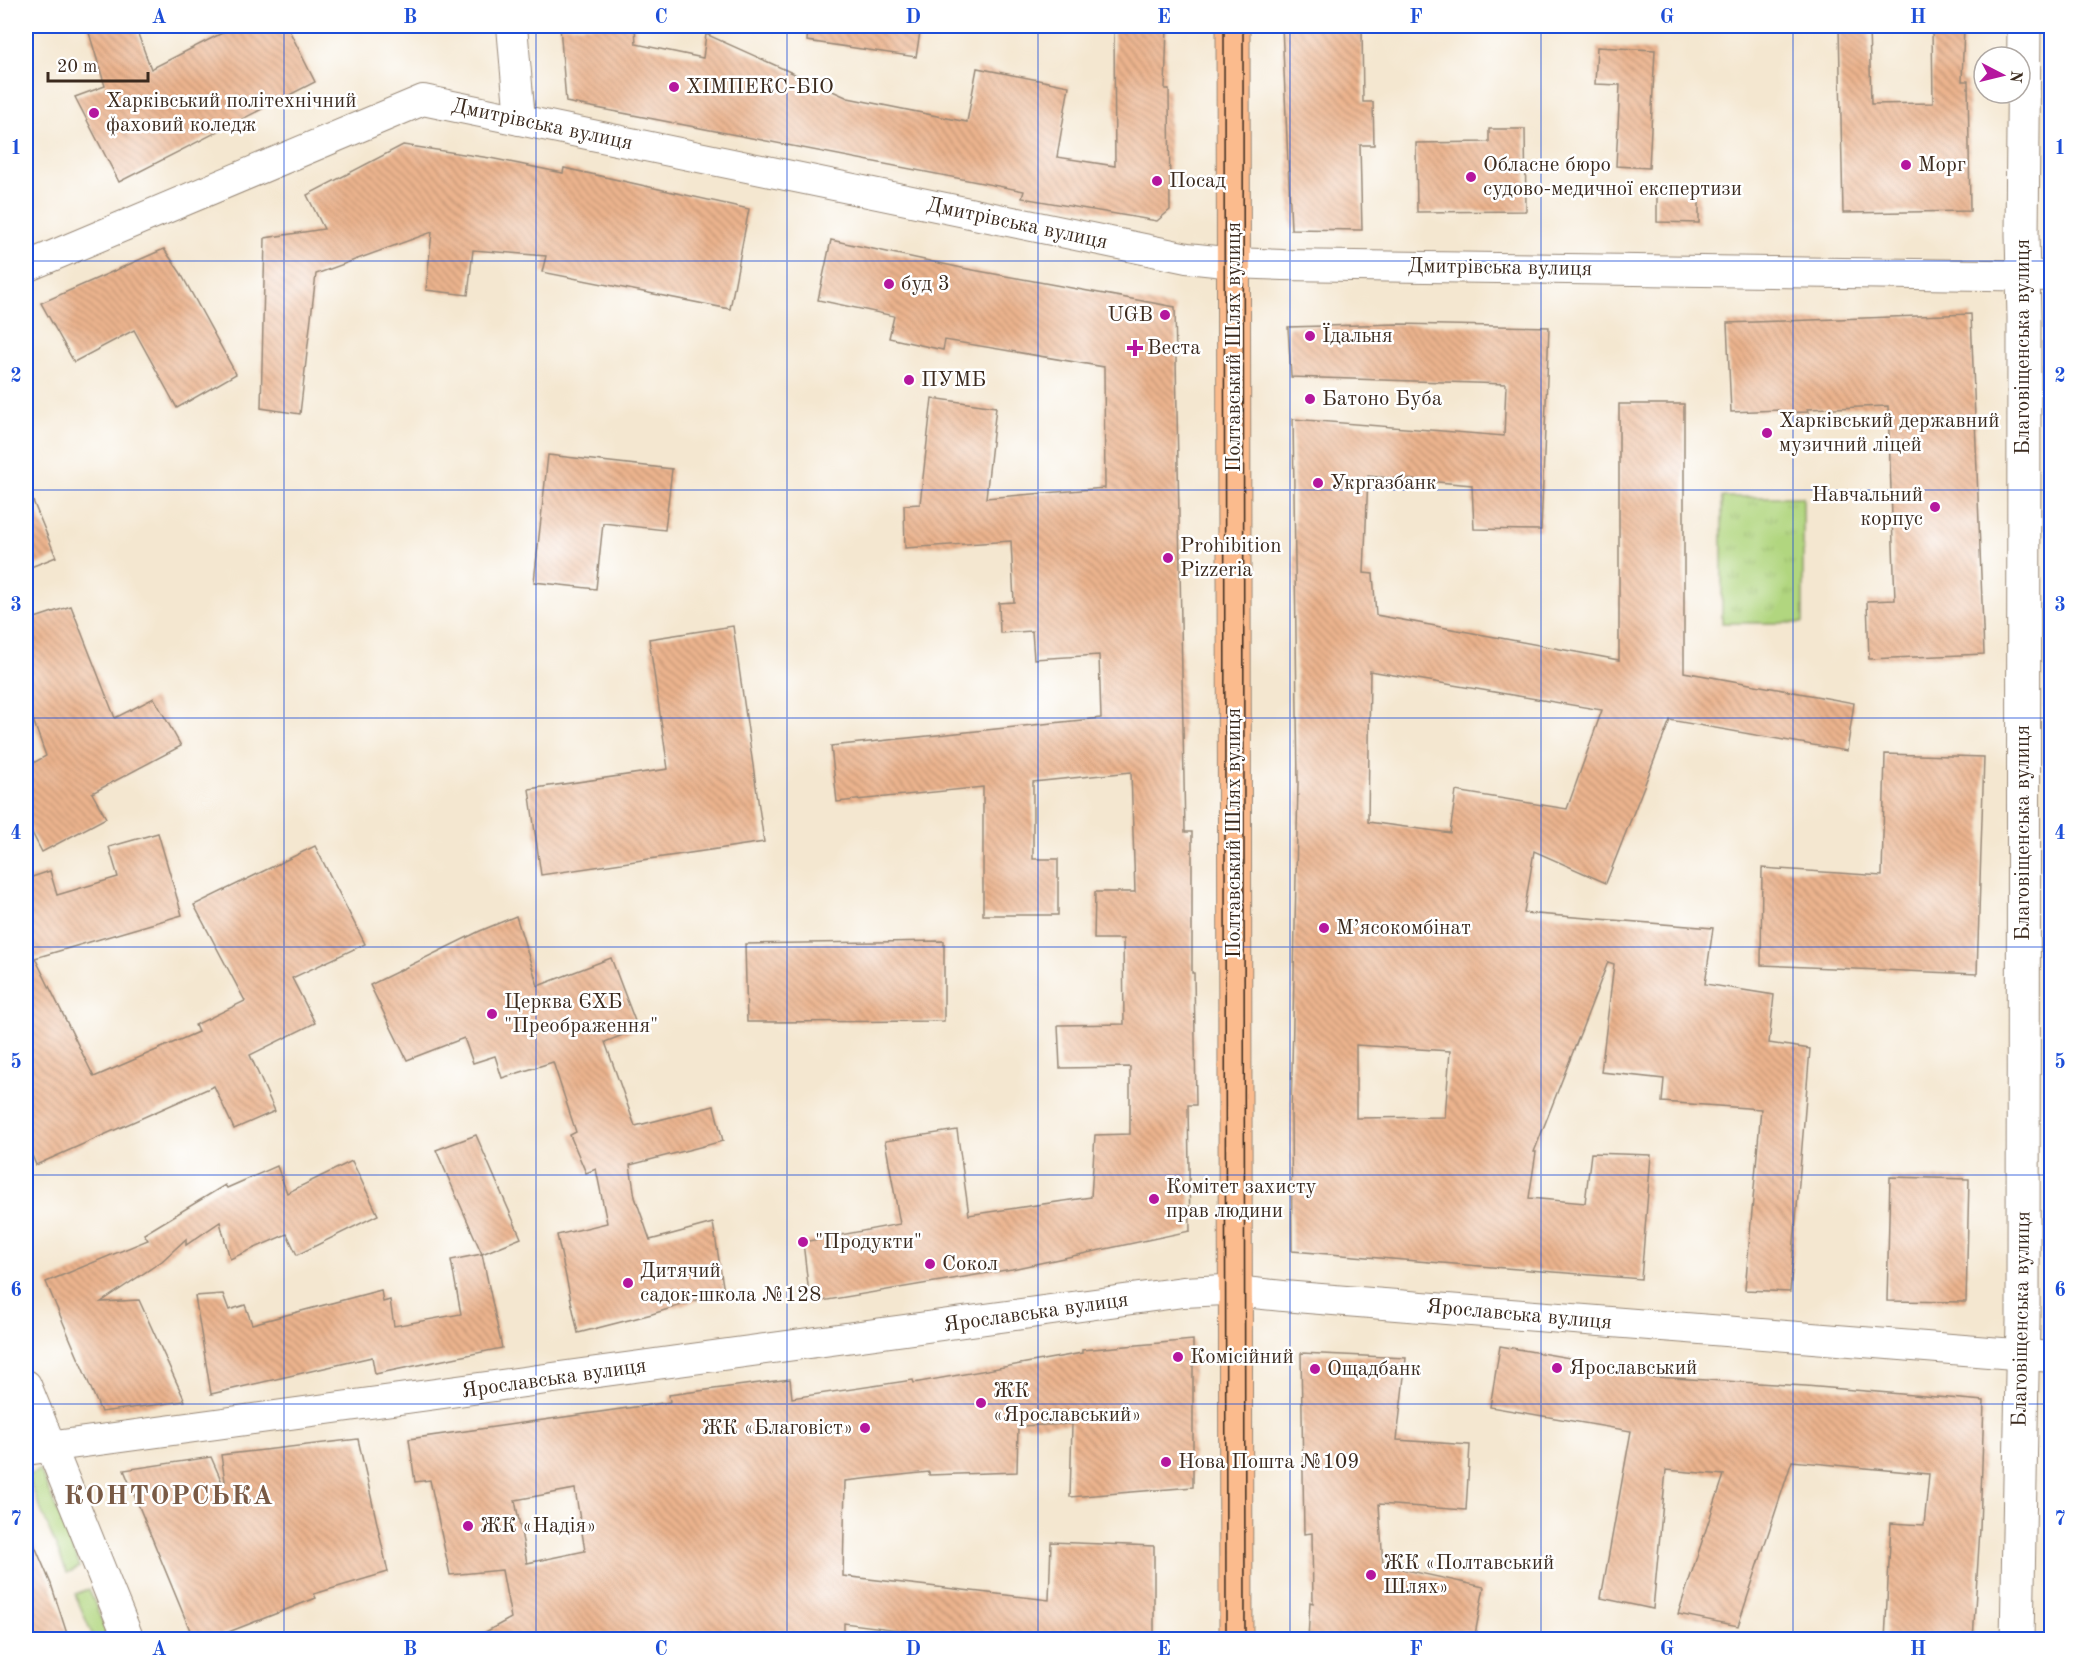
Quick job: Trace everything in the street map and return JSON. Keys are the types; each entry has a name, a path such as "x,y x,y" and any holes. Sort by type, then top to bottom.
{"main road":[{"name":"Полтавський Шлях вулиця","path":"1233,26 1236,1640"}],"street":[{"path":"512,26 520,120"},
{"name":"Благовіщенська вулиця","path":"2017,1640 2037,1356 2037,277 2024,26"},
{"name":"Дмитрівська вулиця","path":"26,267 423,100 1187,258 1234,263 2037,277"},
{"name":"Ярославська вулиця","path":"37,1448 1171,1294 1226,1290 2037,1356"},
{"path":"26,1385 37,1448 129,1640"}],"green space":[{"path":"1722,497 1803,497 1803,623 1722,623"},
{"path":"40,1470 80,1567 67,1573 27,1476"},
{"path":"89,1589 109,1639 94,1639 75,1594"}],"building":[{"path":"87,26 135,26 151,69 236,26 287,26 315,82 119,182 75,97 105,86"},
{"path":"560,26 635,26 636,44 703,58 706,34 848,98 967,122 977,68 1069,86 1057,157 1115,166 1114,26 1167,26 1165,89 1169,89 1170,210 1157,221 1022,198 1024,191 566,102"},
{"path":"808,26 921,26 916,57 807,41"},
{"path":"1282,26 1362,26 1363,102 1373,102 1374,145 1360,145 1362,230 1291,229"},
{"name":"Морг","path":"1839,26 1869,26 1871,104 1933,103 1932,26 1964,26 1962,81 1968,81 1970,211 1843,213"},
{"path":"1597,47 1655,50 1649,168 1616,166 1620,85 1595,84"},
{"name":"Обласне бюро судово-медичної експертизи","path":"1489,129 1525,129 1526,211 1417,212 1416,143 1489,142"},
{"path":"403,145 490,158 563,173 564,168 749,209 730,309 542,272 546,256 473,250 468,295 426,290 432,232 316,274 300,414 261,408 265,238 324,229 307,195"},
{"path":"1657,194 1699,195 1699,223 1657,222"},
{"path":"831,240 962,268 1175,307 1185,832 1192,832 1192,973 1194,973 1196,1105 1188,1105 1190,1231 1012,1269 810,1303 803,1242 900,1224 885,1141 957,1130 969,1215 1091,1197 1095,1135 1130,1134 1130,1067 1060,1068 1058,1025 1124,1024 1123,939 1094,939 1095,892 1135,892 1131,772 1033,782 1033,859 1058,859 1058,915 983,915 983,787 837,802 831,746 1101,718 1099,655 1034,659 1032,631 1000,633 999,603 1014,602 1011,541 905,548 904,505 920,504 932,398 996,407 986,498 1105,488 1104,367 945,340 943,350 889,338 894,316 818,300"},
{"path":"164,249 180,272 236,374 177,408 134,330 74,362 41,303"},
{"name":"Навчальний корпус","path":"1971,314 1984,654 1869,659 1867,601 1895,600 1888,406 1807,409 1808,412 1779,413 1779,410 1731,412 1727,323"},
{"path":"1398,324 1549,327 1541,530 1474,529 1472,485 1368,476 1364,573 1373,574 1376,615 1619,660 1619,404 1684,404 1684,672 1854,703 1847,751 1670,720 1606,883 1534,851 1524,913 1713,928 1705,984 1774,995 1769,1043 1810,1049 1790,1292 1745,1290 1761,1109 1662,1102 1664,1079 1601,1072 1614,964 1608,962 1534,1152 1536,1152 1529,1198 1585,1203 1591,1153 1651,1155 1641,1279 1292,1251 1291,1114 1298,783 1293,419 1504,436 1506,384 1291,377 1288,327","holes":["1370,671 1602,710 1567,809 1456,791 1450,833 1368,822","1356,1045 1450,1051 1445,1117 1356,1118"]},
{"path":"548,455 672,469 665,530 603,523 596,589 534,582"},
{"path":"26,484 56,557 26,569"},
{"path":"71,606 115,718 154,698 181,746 92,793 106,818 42,852 26,821 26,767 46,756 26,700 26,621"},
{"path":"733,626 764,842 541,875 529,789 668,769 649,639"},
{"path":"1885,754 1984,757 1977,974 1761,965 1762,868 1882,876"},
{"path":"158,833 182,915 35,958 94,1077 198,1032 195,1025 245,1001 194,905 315,846 365,944 292,978 315,1023 250,1055 275,1111 234,1129 214,1086 36,1165 26,1141 26,879 50,871 57,895 118,877 109,847"},
{"path":"516,916 538,986 611,958 638,1029 605,1042 635,1126 714,1106 723,1141 630,1165 635,1197 650,1240 713,1223 724,1292 578,1333 557,1235 607,1223 596,1169 586,1173 570,1135 576,1132 553,1062 502,1078 495,1056 473,1063 464,1038 407,1060 370,985 480,931"},
{"path":"944,941 944,1021 747,1022 745,944"},
{"path":"476,1135 521,1238 482,1254 436,1150"},
{"path":"352,1161 378,1215 297,1255 287,1234 230,1259 220,1222 186,1245 186,1239 162,1261 101,1302 139,1300 185,1401 101,1412 46,1282 148,1240 144,1234 225,1185 227,1188 277,1166 287,1193"},
{"path":"1890,1177 1969,1179 1966,1302 1887,1301"},
{"path":"482,1254 502,1348 375,1374 372,1357 211,1394 195,1296 223,1294 229,1310 245,1305 252,1324 381,1290 383,1302 390,1300 394,1326 461,1314 451,1260"},
{"path":"1193,1340 1193,1487 1070,1497 1072,1424 1018,1426 1017,1472 929,1475 929,1472 845,1481 843,1576 1049,1600 1051,1542 1154,1546 1154,1640 977,1640 844,1623 844,1640 471,1640 511,1618 502,1570 450,1575 430,1480 415,1482 409,1439 670,1402 669,1395 790,1379 792,1398 913,1380 914,1383 1082,1353 1082,1350","holes":["575,1489 585,1551 527,1563 515,1500"]},
{"path":"1500,1346 1623,1367 1622,1375 1806,1386 1984,1401 1980,1529 1973,1640 1885,1640 1891,1523 1924,1525 1929,1474 1792,1461 1738,1626 1678,1614 1724,1475 1666,1470 1653,1609 1601,1598 1631,1431 1490,1407"},
{"path":"1301,1353 1406,1358 1397,1440 1470,1445 1466,1510 1379,1504 1383,1565 1484,1587 1474,1640 1308,1640 1310,1602 1313,1603 1312,1533 1304,1534"},
{"path":"358,1439 388,1572 314,1594 316,1598 208,1640 194,1640 124,1470 211,1457 222,1482 225,1481 221,1455"},
{"path":"26,1525 51,1584 69,1640 26,1640"}],"tram line":[{"path":"1224,26 1226,1640"},
{"path":"1243,26 1245,1640"}],"place":[{"name":"ХІМПЕКС-БІО","path":"674,87"},
{"name":"Харківський політехнічний фаховий коледж","path":"94,113"},
{"name":"Морг","path":"1906,165"},
{"name":"Обласне бюро судово-медичної експертизи","path":"1471,177"},
{"name":"Посад","path":"1157,181"},
{"name":"буд 3","path":"889,284"},
{"name":"UGB","path":"1165,315"},
{"name":"Їдальня","path":"1310,336"},
{"name":"Веста","path":"1135,348"},
{"name":"ПУМБ","path":"909,380"},
{"name":"Батоно Буба","path":"1310,399"},
{"name":"Харківський державний музичний ліцей","path":"1767,433"},
{"name":"Укргазбанк","path":"1318,483"},
{"name":"Навчальний корпус","path":"1935,507"},
{"name":"Prohibition Pizzeria","path":"1168,558"},
{"name":"М’ясокомбінат","path":"1324,928"},
{"name":"Церква ЄХБ \"Преображення\"","path":"492,1014"},
{"name":"Комітет захисту прав людини","path":"1154,1199"},
{"name":"\"Продукти\"","path":"803,1242"},
{"name":"Сокол","path":"930,1264"},
{"name":"Дитячий садок-школа №128","path":"628,1283"},
{"name":"Комісійний","path":"1178,1357"},
{"name":"Ярославський","path":"1557,1368"},
{"name":"Ощадбанк","path":"1315,1369"},
{"name":"ЖК «Ярославський»","path":"981,1403"},
{"name":"ЖК «Благовіст»","path":"865,1428"},
{"name":"Нова Пошта №109","path":"1166,1462"},
{"name":"ЖК «Надія»","path":"468,1526"},
{"name":"ЖК «Полтавський Шлях»","path":"1371,1575"}],"district":[{"name":"КОНТОРСЬКА","path":"169,1496"}]}
